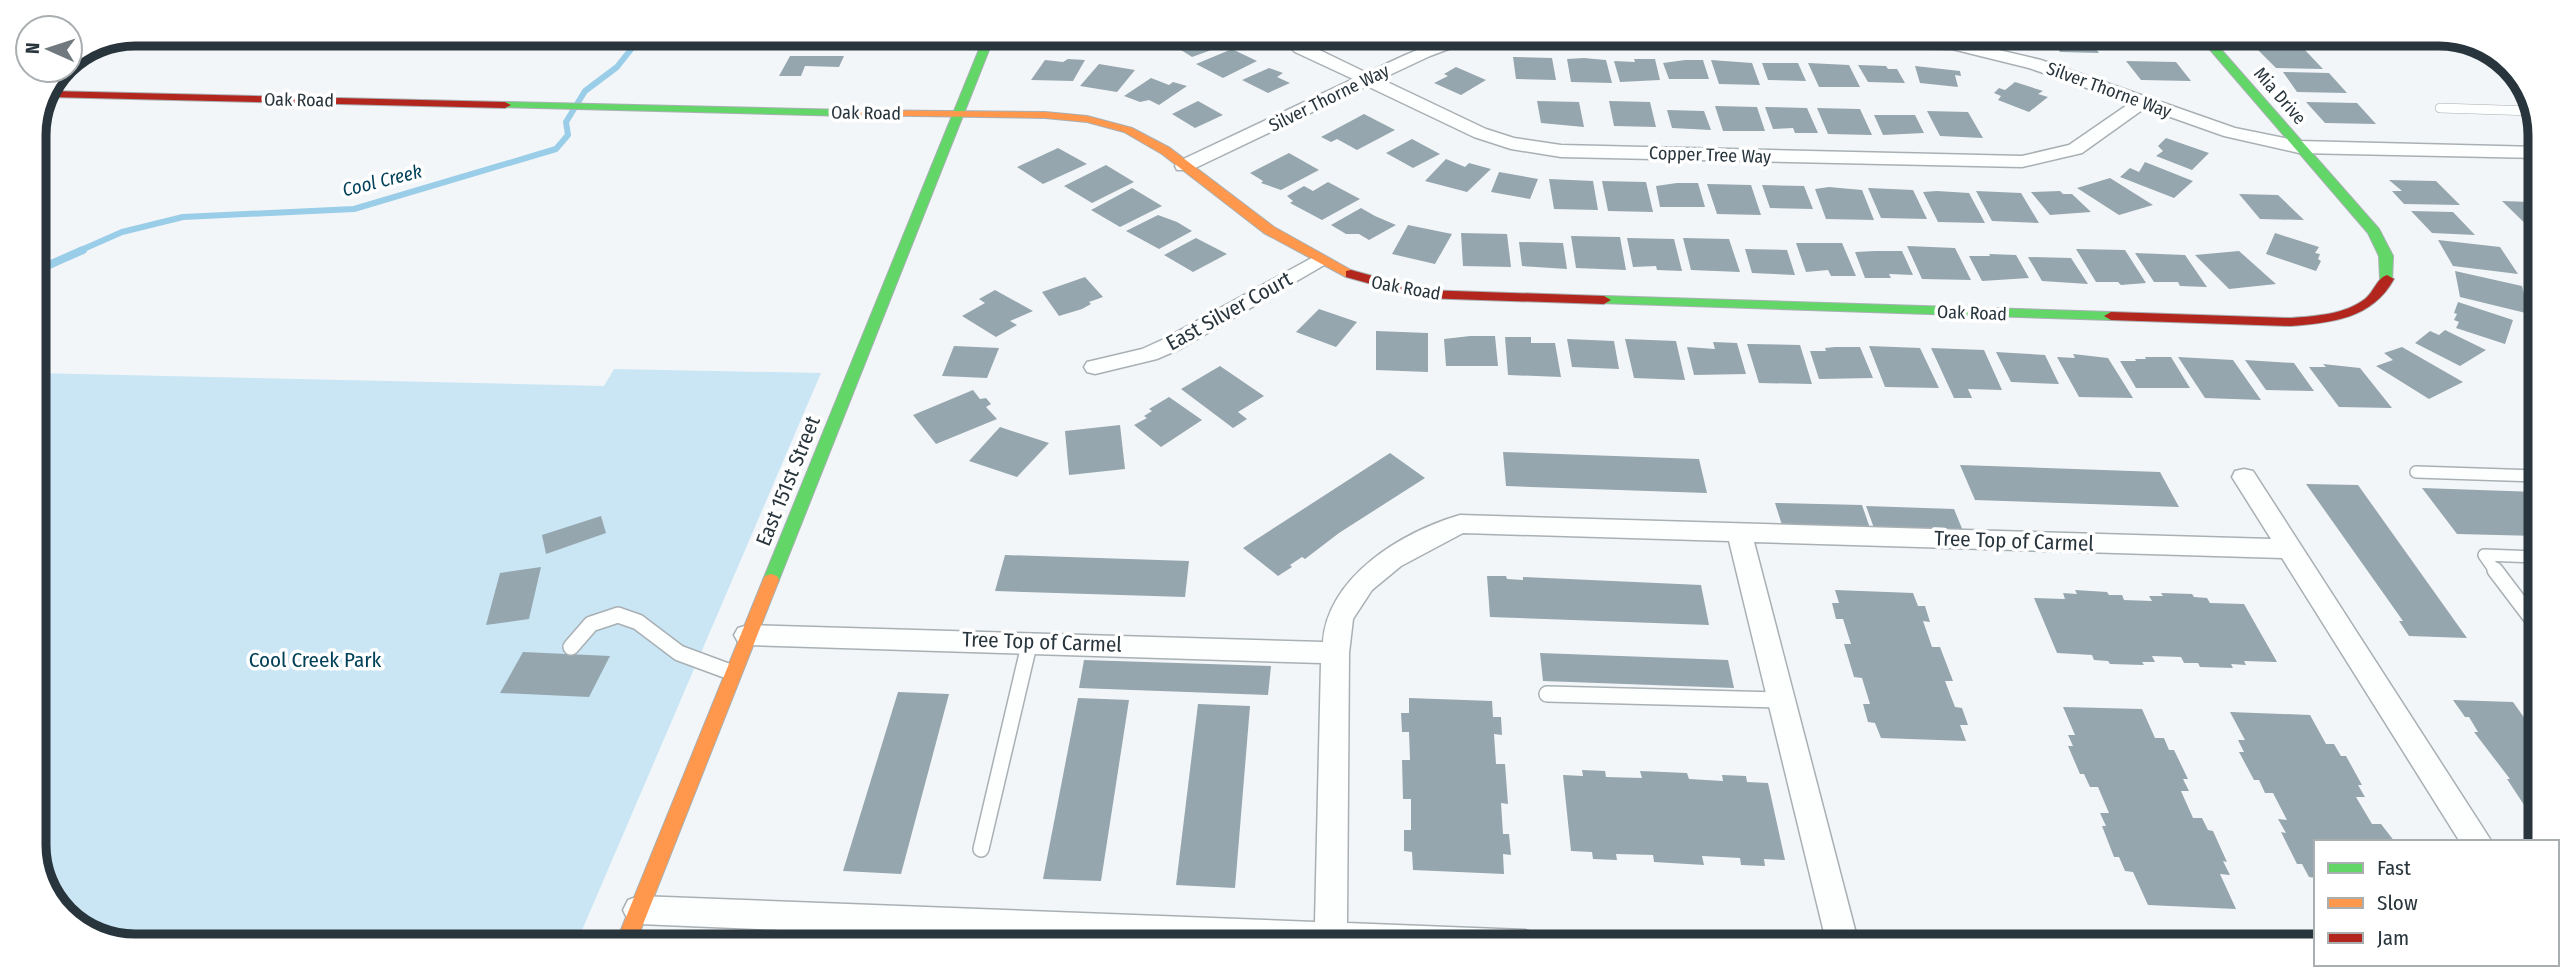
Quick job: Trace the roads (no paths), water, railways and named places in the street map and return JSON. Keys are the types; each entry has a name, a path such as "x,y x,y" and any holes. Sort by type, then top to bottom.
{"street":[{"name":"East 151st Street","path":"630,934 986,46"},
{"name":"Copper Tree Way","path":"1298,46 1480,133 1511,143 1560,151 1996,163 2045,160 2071,153 2094,141 2142,102"},
{"name":"Silver Thorne Way","path":"1184,166 1438,46"},
{"name":"Silver Thorne Way","path":"1960,46 2035,64 2230,132 2299,146"},
{"name":"Mia Drive","path":"2212,46 2299,146"},
{"name":"Oak Road","path":"55,94 960,116 1062,115 1108,123 1151,142 1245,214 1319,260 1364,281 1390,289 1468,297 2311,321 2362,309 2377,298 2387,285 2390,272 2387,253 2374,232 2299,146"},
{"path":"2299,146 2527,153"},
{"name":"East Silver Court","path":"1095,367 1149,354 1172,344 1319,260"},
{"path":"2245,477 2476,840"},
{"name":"Tree Top of Carmel","path":"1331,934 1335,653 1340,617 1371,574 1421,542 1460,524 2289,549"},
{"path":"1739,532 1779,700 1840,934"},
{"name":"Tree Top of Carmel","path":"748,635 1030,641 1335,653"},
{"path":"639,910 886,931 1026,934"}],"lane":[{"path":"2440,108 2524,111"},
{"path":"2416,472 2527,476"},
{"path":"2528,557 2484,555 2528,613"},
{"path":"571,647 596,619 611,615 626,616 637,621 669,648 733,673"},
{"path":"981,849 1030,641"},
{"path":"1547,694 1779,700"}],"waterway":[{"name":"Cool Creek","path":"79,251 122,232 183,217 354,209 556,149 568,135 566,122 585,91 617,67 632,46"},
{"name":"Cool Creek","path":"46,266 83,250"}],"park label":[{"name":"Cool Creek Park","path":"315,660"}]}
